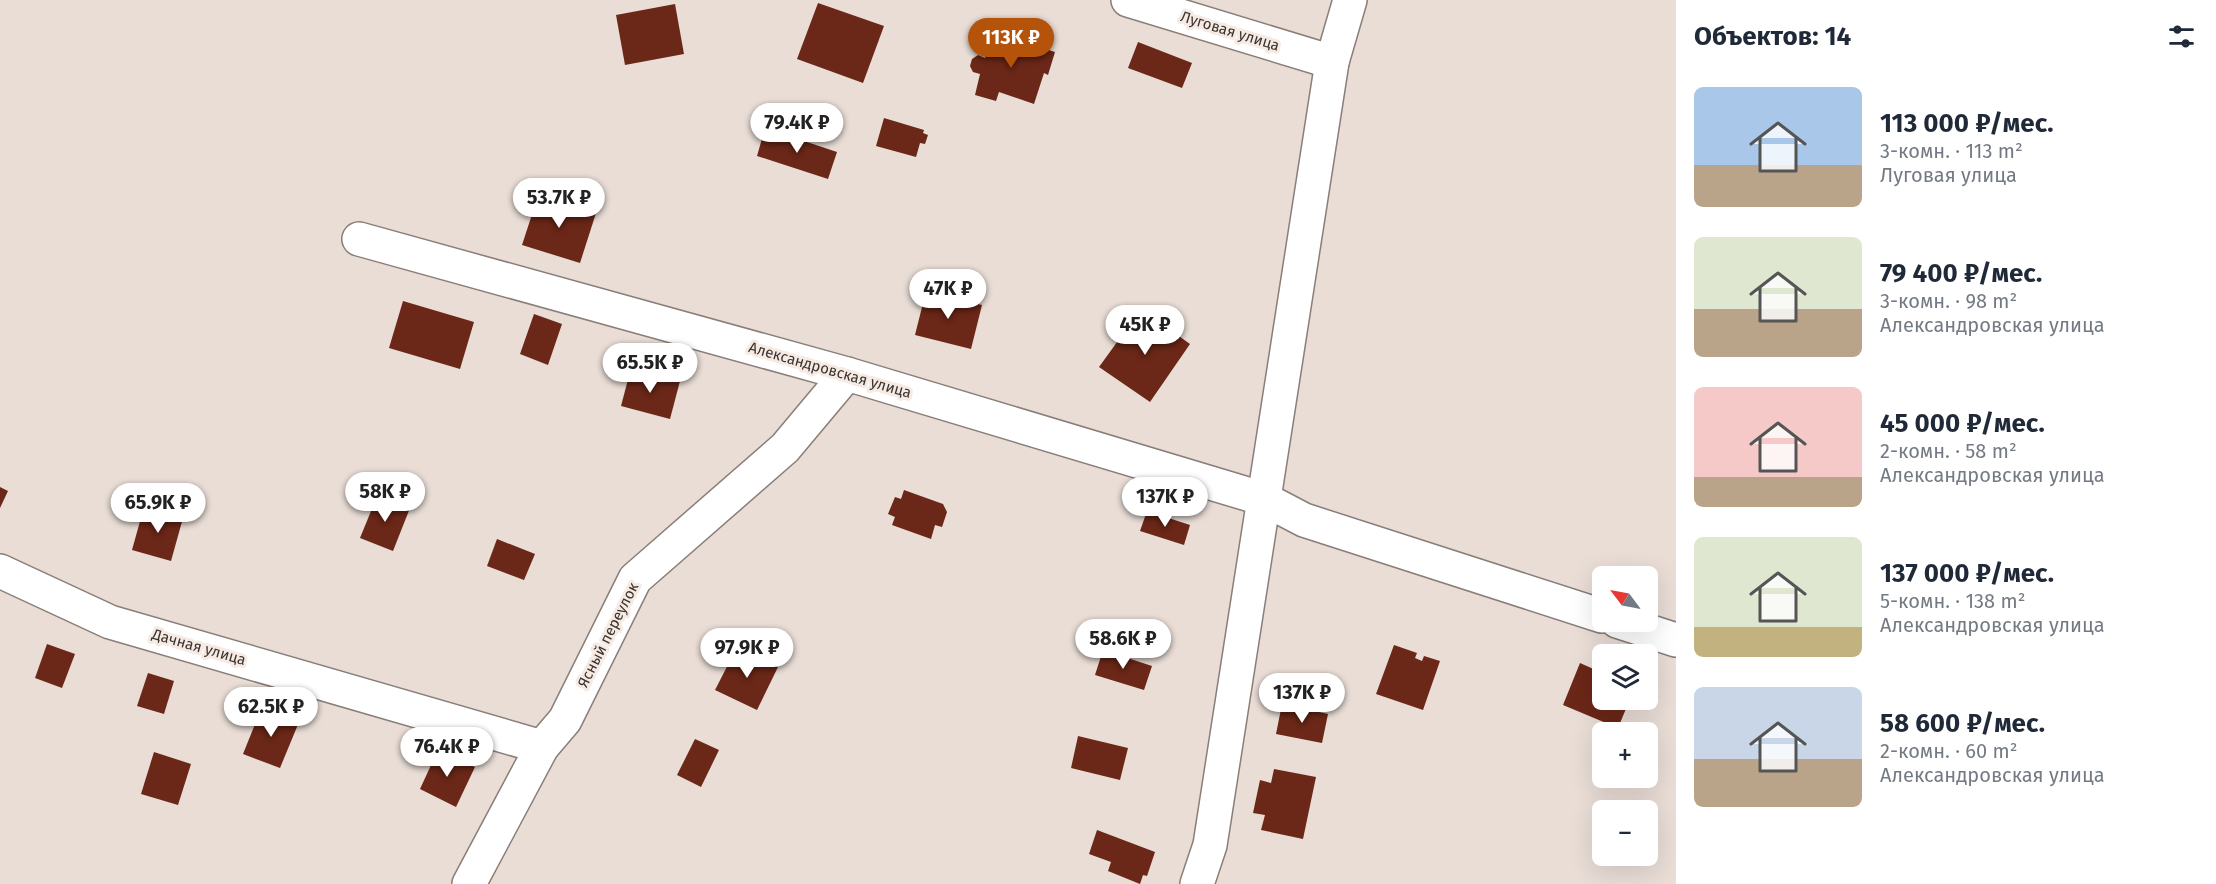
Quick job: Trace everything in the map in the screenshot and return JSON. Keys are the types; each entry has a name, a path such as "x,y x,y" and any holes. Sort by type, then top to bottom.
{"street":[{"name":"Луговая улица","path":"1128,0 1332,62"},
{"path":"1197,884 1210,845 1332,62 1350,0"},
{"name":"Александровская улица","path":"359,239 847,374 1264,499 1304,519 1592,613"},
{"name":"Ясный переулок","path":"469,884 542,747 565,720 635,579 785,448 847,374"},
{"name":"Дачная улица","path":"0,571 110,622 542,747"},
{"path":"1651,632 1676,640"}],"building":[{"path":"818,3 884,26 863,83 797,59"},
{"path":"675,4 684,54 625,65 616,15"},
{"path":"993,33 1055,52 1048,75 1044,73 1034,104 999,92 996,101 975,95 980,74 973,72 970,66 972,59 978,55 985,58"},
{"path":"1138,42 1192,63 1182,88 1128,68"},
{"path":"884,118 924,130 923,133 928,135 925,144 920,143 916,157 876,146"},
{"path":"765,128 837,152 828,179 757,156"},
{"path":"538,196 596,213 580,263 522,245"},
{"path":"926,291 982,305 971,349 915,335"},
{"path":"403,301 474,322 460,369 389,348"},
{"path":"1141,309 1190,344 1150,402 1099,367"},
{"path":"534,314 562,324 548,365 520,354"},
{"path":"631,368 680,381 670,419 621,406"},
{"path":"0,487 8,491 0,508"},
{"path":"904,490 943,504 947,512 942,527 935,525 931,539 892,525 895,517 888,514 895,497 901,499"},
{"path":"378,494 410,508 393,551 360,538"},
{"path":"144,507 183,518 171,561 132,550"},
{"path":"1147,511 1190,525 1184,545 1140,531"},
{"path":"497,539 535,554 524,580 487,566"},
{"path":"47,644 75,654 62,688 35,678"},
{"path":"1394,645 1417,653 1415,658 1422,661 1424,656 1440,661 1423,710 1376,694"},
{"path":"737,647 778,667 757,710 715,690"},
{"path":"1103,650 1152,666 1144,690 1095,675"},
{"path":"1580,663 1592,668 1592,710 1625,710 1620,722 1604,722 1563,705"},
{"path":"148,673 174,681 164,714 137,706"},
{"path":"1282,704 1328,714 1322,743 1276,734"},
{"path":"262,707 299,722 280,768 243,754"},
{"path":"1078,736 1128,748 1120,780 1071,768"},
{"path":"695,739 719,750 701,787 677,775"},
{"path":"438,750 475,767 456,807 420,789"},
{"path":"154,752 191,764 178,805 141,794"},
{"path":"1274,769 1316,777 1303,839 1261,830 1265,815 1253,813 1260,780 1271,783"},
{"path":"1097,830 1155,852 1147,876 1143,875 1140,884 1108,871 1111,862 1089,854"}]}
